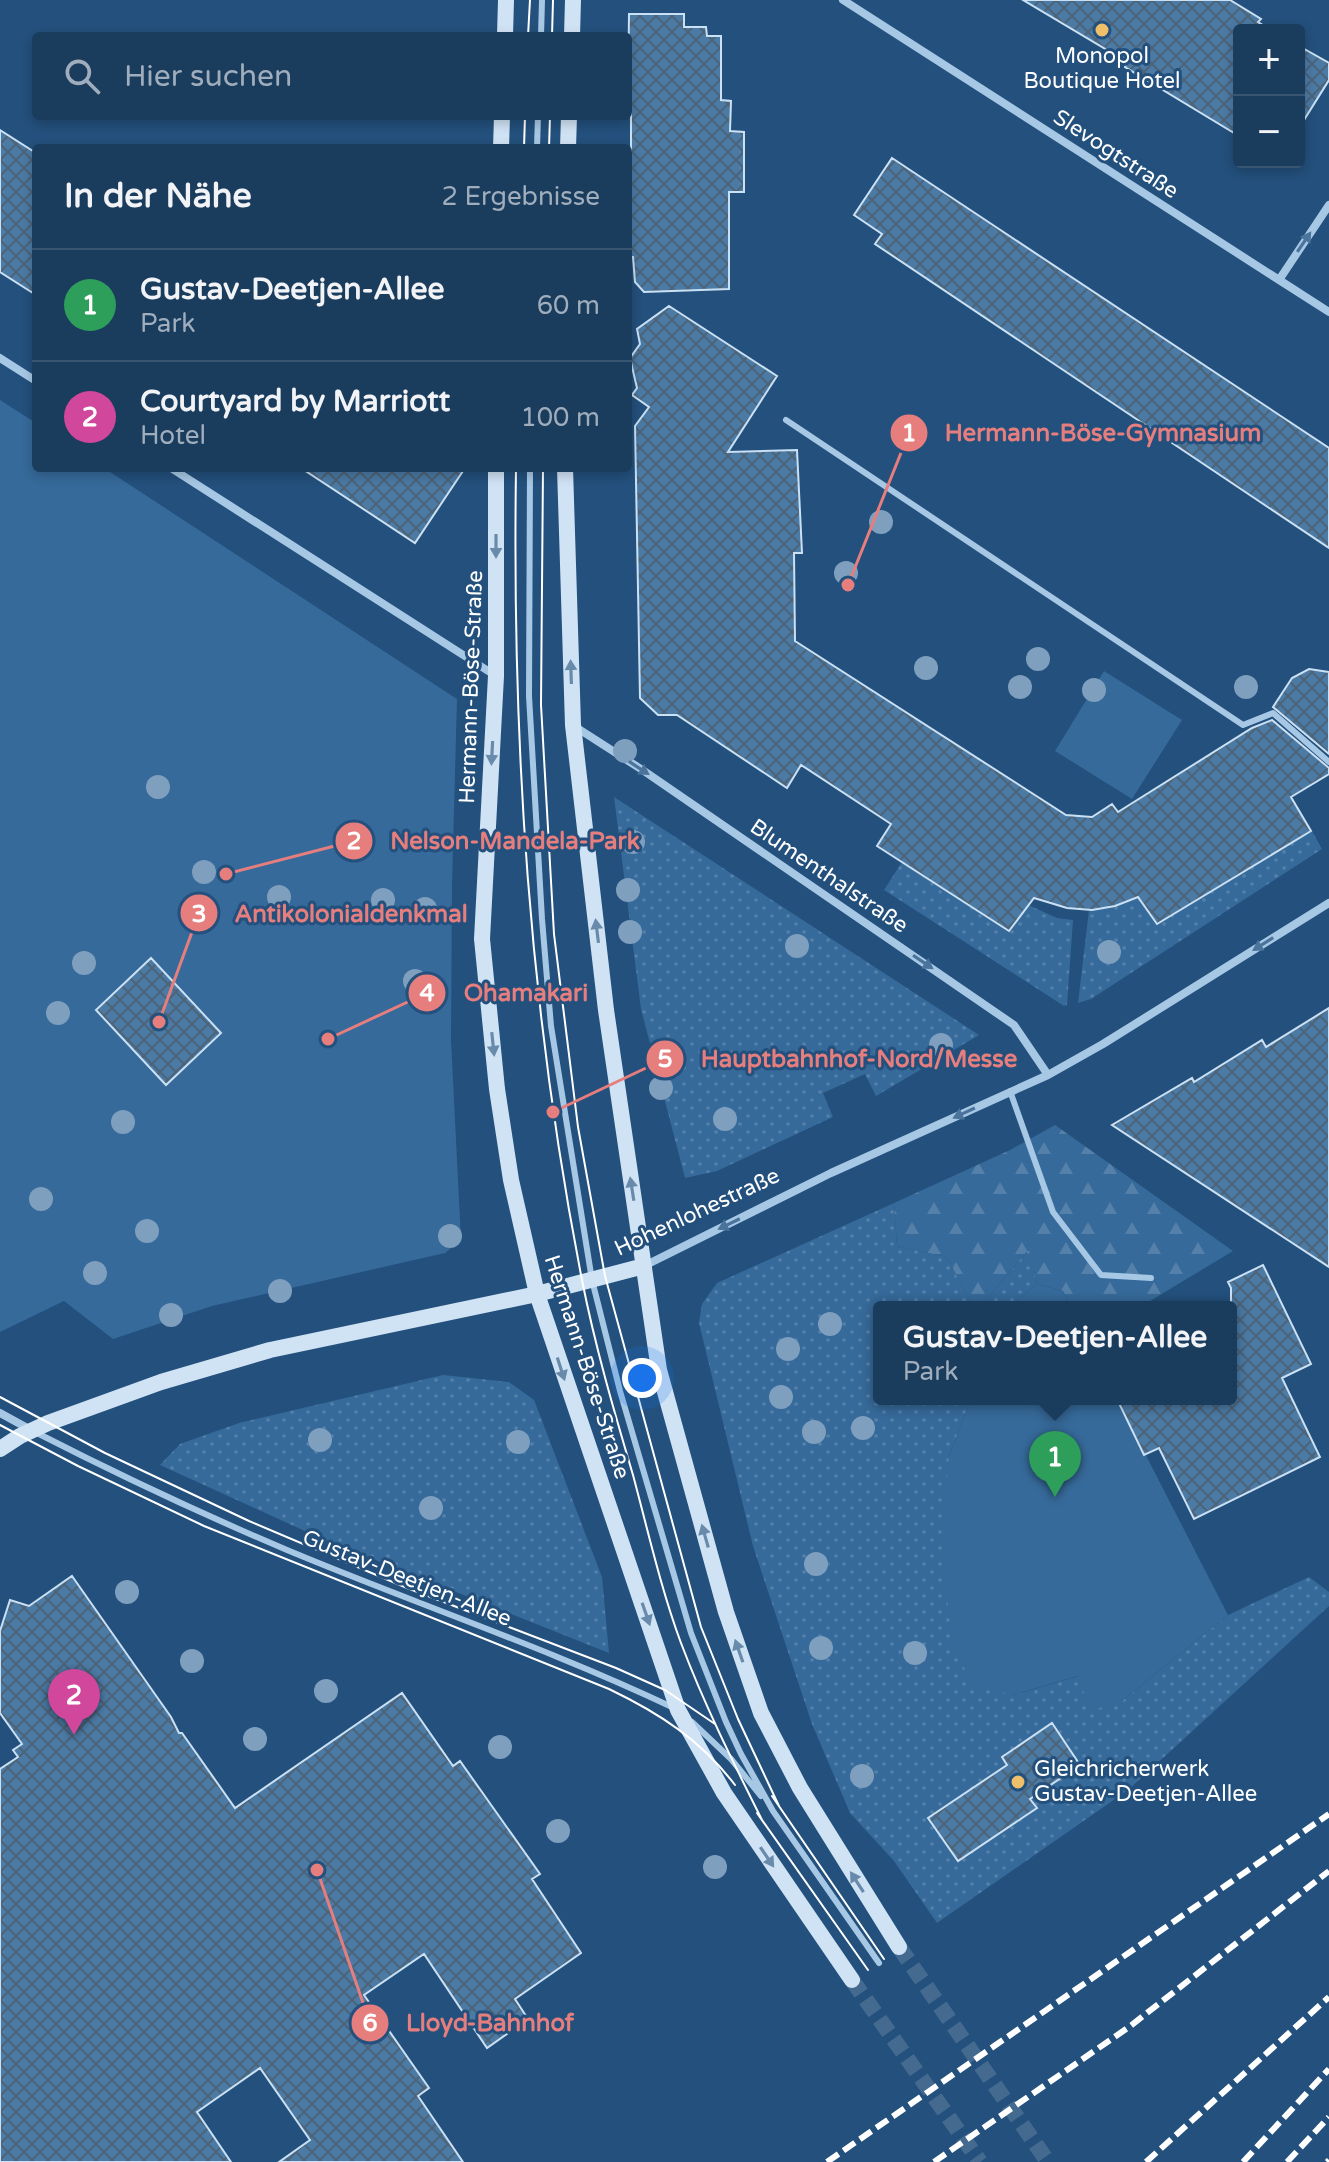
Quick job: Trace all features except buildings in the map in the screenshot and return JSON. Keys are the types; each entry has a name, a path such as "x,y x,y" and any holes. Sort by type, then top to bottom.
{"main road":[{"path":"505,32 506,0"},
{"path":"572,32 573,0"},
{"path":"501,144 502,120"},
{"path":"568,144 569,120"},
{"name":"Hermann-Böse-Straße","path":"496,472 496,676 482,939 497,1089 511,1180 537,1294 678,1710 724,1793 852,1980"},
{"path":"565,472 573,725 606,1010 659,1370 726,1612 761,1713 838,1851 899,1947"},
{"name":"Hohenlohestraße","path":"0,1449 32,1430 161,1382 270,1350 537,1294 644,1266"}],"street":[{"name":"Slevogtstraße","path":"843,0 1329,312"},
{"path":"1279,280 1329,205"},
{"path":"0,358 32,378"},
{"path":"177,472 496,676"},
{"name":"Blumenthalstraße","path":"573,725 1014,1025 1048,1075"},
{"name":"Hohenlohestraße","path":"644,1266 831,1173 1048,1075 1329,903"},
{"name":"Gustav-Deetjen-Allee","path":"0,1413 32,1430"}],"lane":[{"path":"541,32 542,0"},
{"path":"537,144 538,120"},
{"path":"786,420 1243,725 1273,713 1329,762"},
{"path":"530,472 529,696 542,919 551,1026 592,1280 620,1391 691,1633 741,1754 773,1811 879,1963"},
{"path":"1010,1091 1053,1212 1101,1275 1151,1278"},
{"name":"Gustav-Deetjen-Allee","path":"32,1430 89,1460 286,1550 619,1682 678,1710 731,1759 773,1811"}],"green space":[{"path":"0,400 32,420 32,472 110,472 457,699 451,1040 461,1240 445,1253 212,1306 113,1339 64,1301 0,1332"},
{"path":"1104,671 1182,720 1132,799 1055,751"},
{"path":"614,797 979,1035 876,1096 865,1074 823,1093 833,1117 717,1171 685,1178 641,1009"},
{"path":"1312,831 1322,849 1091,999 1078,1003 1089,910 1115,906 1137,896 1158,924"},
{"path":"902,862 1008,931 1026,904 1057,918 1073,920 1067,1005 1064,1006 884,890"},
{"path":"1055,1125 1233,1251 1150,1301 1068,1301 1063,1291 1037,1284 1029,1249 985,1301 970,1301 947,1257 897,1246 894,1203 1010,1150"},
{"path":"894,1203 897,1246 947,1257 970,1301 873,1301 873,1405 969,1405 949,1456 1013,1695 1079,1676 1122,1701 1228,1615 1309,1577 1329,1592 1329,1606 1128,1790 937,1923 894,1861 850,1813 812,1724 753,1546 699,1323 702,1304 717,1283"},
{"path":"1030,1248 1037,1284 1016,1301 985,1301"},
{"path":"1037,1284 1063,1291 1068,1301 1016,1301"},
{"path":"443,1375 509,1382 534,1400 602,1577 609,1653 318,1537 160,1465 180,1444 239,1423"},
{"path":"969,1405 1120,1405 1228,1615 1122,1701 1090,1711 1078,1676 1013,1695 974,1686 952,1646 941,1537 949,1456"}],"tunnel":[{"path":"899,1947 1048,2162"},
{"path":"852,1980 980,2162"}],"tram line":[{"path":"528,32 530,0"},
{"path":"552,32 553,0"},
{"path":"524,144 525,120"},
{"path":"549,144 550,120"},
{"path":"516,472 517,673 528,876 549,1078 582,1280 605,1378 674,1623 709,1711 762,1820"},
{"path":"543,472 541,705 554,934 578,1127 605,1276 701,1627 738,1719 779,1806"},
{"path":"0,1397 105,1453 249,1521 407,1588 616,1668 665,1690 715,1724"},
{"path":"0,1425 204,1526 609,1689 678,1729 708,1754 735,1785"},
{"path":"772,1796 884,1959"},
{"path":"757,1813 868,1970"}],"railway":[{"path":"827,2162 1329,1814"},
{"path":"934,2162 1129,2027 1329,1871"},
{"path":"1146,2162 1329,1997"},
{"path":"1243,2162 1329,2069"},
{"path":"1287,2162 1329,2117"}],"place":[{"name":"Monopol Boutique Hotel","path":"1102,30"},
{"name":"Hermann-Böse-Gymnasium","path":"848,585"},
{"name":"Nelson-Mandela-Park","path":"226,874"},
{"name":"Antikolonialdenkmal","path":"159,1022"},
{"name":"Ohamakari","path":"328,1039"},
{"name":"Hauptbahnhof-Nord/Messe","path":"553,1112"},
{"name":"Gustav-Deetjen-Allee","path":"1055,1497"},
{"name":"Courtyard by Marriott","path":"74,1735"},
{"name":"Gleichricherwerk Gustav-Deetjen-Allee","path":"1018,1782"},
{"name":"Lloyd-Bahnhof","path":"317,1870"}]}
